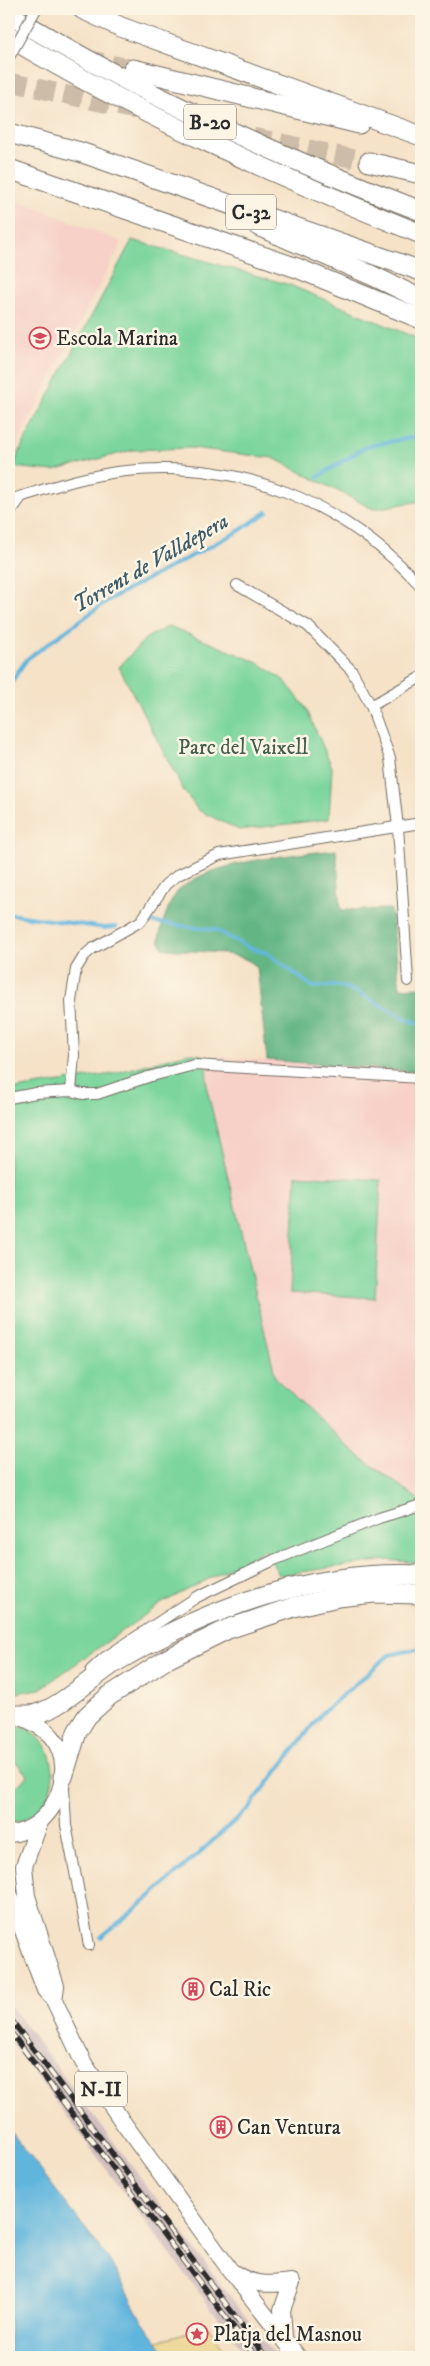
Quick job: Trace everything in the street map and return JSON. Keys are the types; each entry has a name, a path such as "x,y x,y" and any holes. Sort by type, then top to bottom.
{"highway":[{"path":"82,9 121,27 421,138"},
{"name":"B-20","path":"9,14 48,38 220,127 353,185 421,211"},
{"name":"B-20","path":"9,37 57,66 223,150 312,190 421,234"},
{"path":"133,69 421,138"},
{"name":"C-32","path":"9,134 80,152 421,272"},
{"path":"80,152 129,180 226,213 371,274 421,299"},
{"path":"369,162 421,174"},
{"path":"9,169 297,268 421,319"},
{"path":"13,1715 37,1714 49,1708 113,1663 156,1639 226,1607 252,1598 340,1578 367,1575 421,1575"},
{"path":"63,1777 74,1740 87,1716 109,1696 168,1659 228,1629 294,1607 338,1597 374,1594 421,1594"}],"main road":[{"name":"N-II","path":"9,1834 27,1830 40,1822 54,1805 63,1777 61,1756 53,1738 36,1724 13,1715"},
{"name":"N-II","path":"40,1822 24,1866 28,1896 56,1986 54,2000"},
{"name":"N-II","path":"9,1893 45,1990 54,2000 83,2062 166,2183 230,2270 298,2357"},
{"path":"230,2270 245,2280 264,2285 292,2282 282,2310 284,2338"}],"street":[{"path":"9,57 36,9"},
{"path":"9,500 88,478 125,471 164,468 188,469 239,478 261,483 300,497 343,519 397,560 421,586"},
{"path":"9,514 22,496"},
{"path":"237,585 308,626 352,671 371,706 390,758 398,827 408,980"},
{"path":"371,706 421,677"},
{"path":"71,1091 74,1055 71,1001 76,969 84,956 92,949 141,921 166,884 178,874 219,855 421,823"},
{"path":"9,1098 36,1093 71,1091 83,1094 97,1094 174,1069 212,1065 421,1078"},
{"path":"76,1689 104,1658 197,1597 300,1550 379,1518 421,1505"},
{"path":"63,1777 66,1825 89,1945"},
{"path":"54,1805 66,1825"}],"shaded area":[{"name":"Escola Marina","path":"9,200 30,205 122,242 19,440 13,467 9,468"},
{"path":"206,1056 421,1072 421,1498 418,1499 355,1453 276,1379 207,1089"},
{"path":"9,2004 276,2357 248,2357 148,2225 9,2039"}],"green space":[{"path":"132,240 290,285 421,340 421,501 373,509 273,458 192,448 133,450 53,471 13,467 22,446"},
{"name":"Parc del Vaixell","path":"169,626 259,663 285,681 306,708 332,767 329,819 239,830 198,810 184,791 119,667 146,638"},
{"path":"336,850 341,910 391,909 400,988 421,987 421,1072 267,1060 257,967 238,956 163,948 159,940 163,921 172,901 178,891 192,881 210,872 253,861"},
{"path":"188,1053 206,1056 207,1089 276,1379 355,1453 418,1499 421,1498 421,1563 386,1560 279,1575 265,1550 162,1603 40,1689 9,1694 9,1090 112,1074"},
{"path":"296,1175 381,1180 375,1298 290,1293"},
{"path":"9,1723 28,1730 42,1741 50,1756 53,1773 50,1790 42,1805 28,1817 9,1824 9,1793 28,1776 9,1754"}],"sand":[{"name":"Platja del Masnou","path":"207,2326 230,2357 168,2357 155,2342"}],"water":[{"path":"9,2129 110,2261 142,2321 168,2357 9,2357"}],"waterway":[{"name":"Torrent de Valldepera","path":"318,477 367,446 421,436"},
{"name":"Torrent de Valldepera","path":"9,685 27,659 110,599 239,531 267,512"},
{"path":"9,914 104,928 116,927"},
{"path":"151,922 216,930 250,948 267,953 313,987 340,986 350,989 400,1016 421,1024"},
{"path":"101,1937 149,1898 248,1809 322,1713 389,1655 421,1648"}],"tunnel":[{"path":"29,47 133,69"},
{"path":"9,82 136,110"},
{"path":"253,137 369,162"}],"railway":[{"path":"9,2017 266,2357"},
{"path":"9,2030 256,2357"}],"place":[{"name":"Escola Marina","path":"40,338"},
{"name":"Cal Ric","path":"193,1989"},
{"name":"Can Ventura","path":"221,2127"},
{"name":"Platja del Masnou","path":"197,2334"}]}
